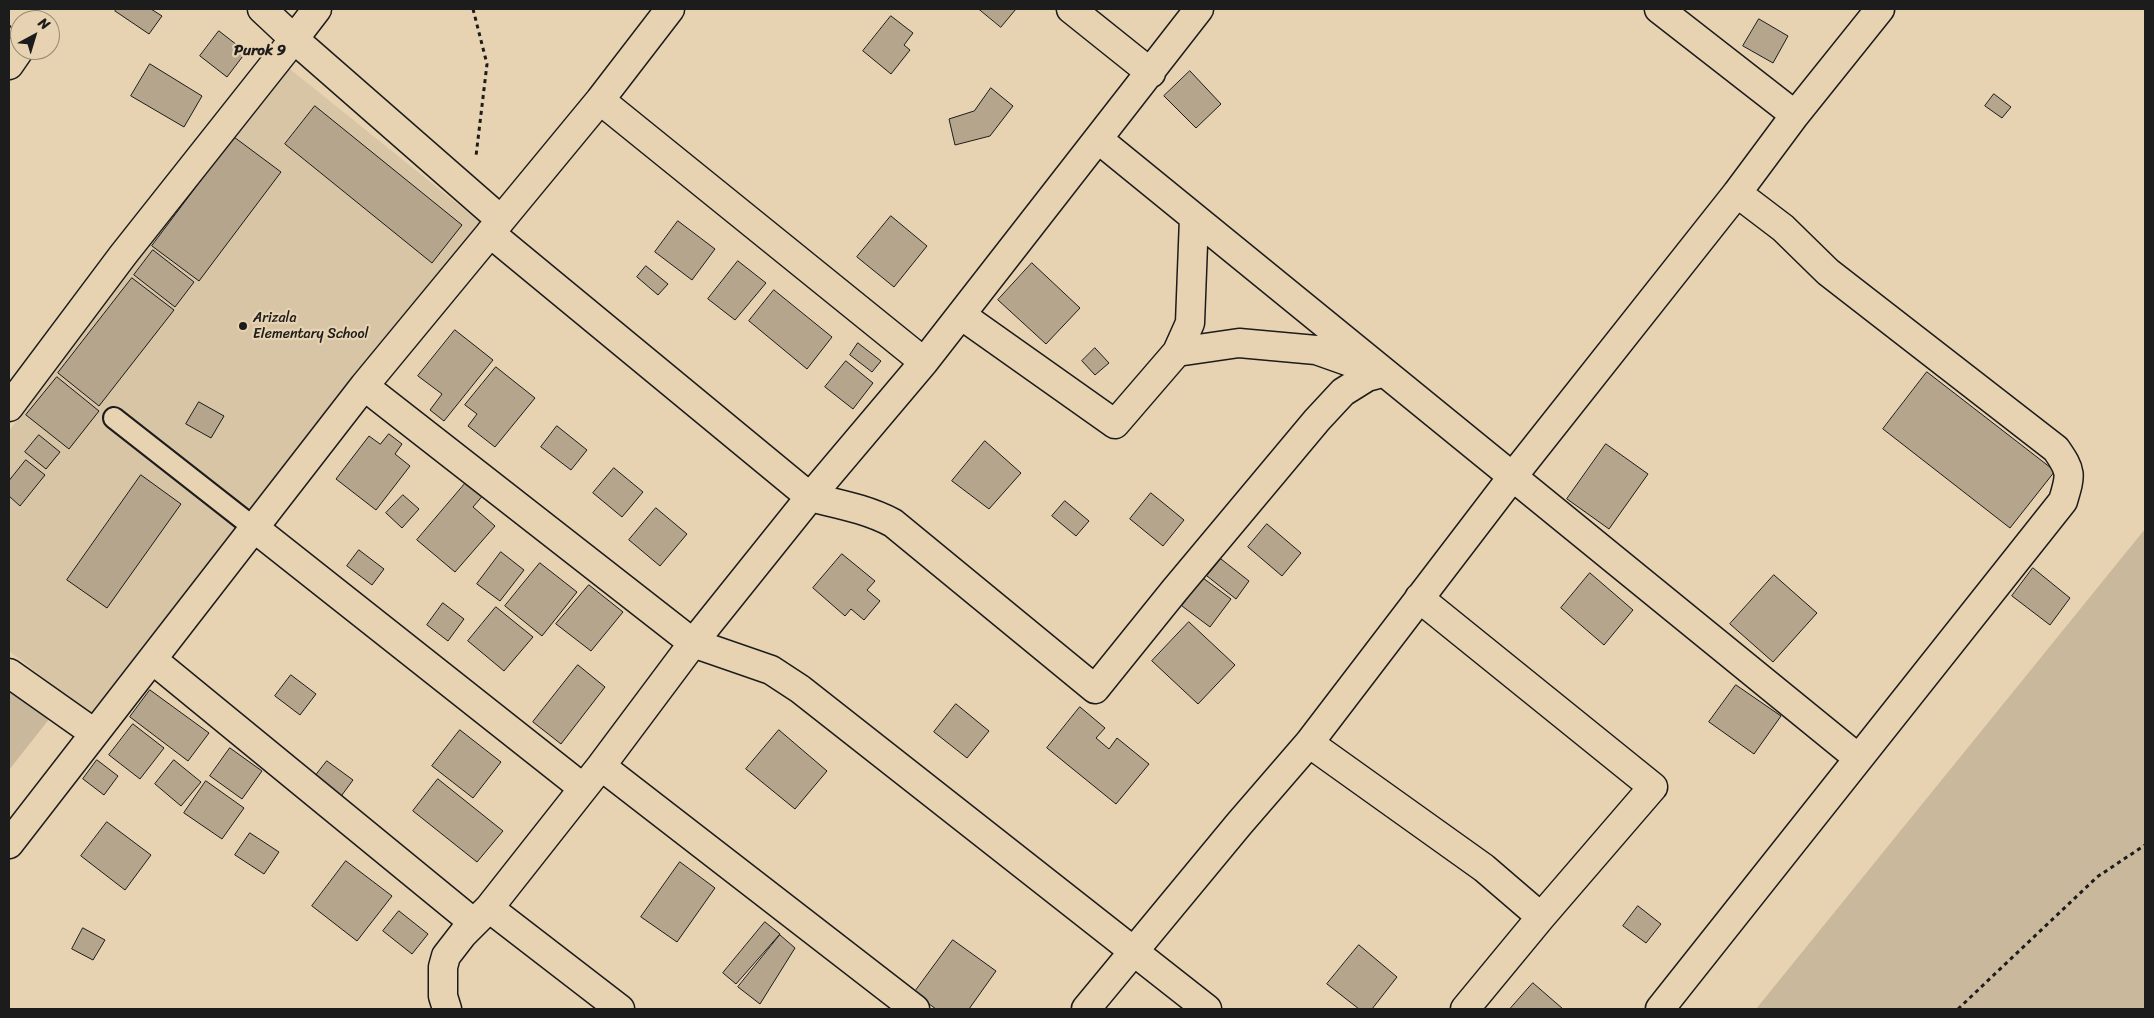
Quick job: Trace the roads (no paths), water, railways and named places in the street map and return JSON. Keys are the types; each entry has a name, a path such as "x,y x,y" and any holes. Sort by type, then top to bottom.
{"street":[{"path":"262,9 472,194 496,227 810,497 858,508 878,515 892,523 1095,689 1180,583 1317,420 1349,388 1367,377 1382,373"},
{"path":"9,407 122,255 317,9"},
{"path":"9,844 364,386 600,100 670,9"},
{"path":"1071,9 1151,73"},
{"path":"450,1005 443,967 446,956 601,766 693,643 810,497 924,362 1199,9"},
{"path":"1659,9 1796,115"},
{"path":"1086,1009 1309,743 1513,476 1738,194 1796,115 1880,9"},
{"path":"600,100 924,362"},
{"path":"1098,139 1382,373 1513,476 1858,758"},
{"path":"1660,1009 2063,501 2069,479 2068,466 2056,449 1828,272 1782,228 1738,194"},
{"path":"960,315 1116,424 1177,352 1190,323 1194,218"},
{"path":"1177,352 1239,344 1316,350 1382,373"},
{"path":"364,386 693,643 772,670 784,677 1207,1009"},
{"path":"253,527 583,788"},
{"path":"1419,598 1653,787 1465,1009"},
{"path":"153,660 481,915 620,1009"},
{"path":"9,673 94,733"},
{"path":"1309,743 1484,868 1541,917"},
{"path":"601,766 915,1009"}],"lane":[{"path":"114,418 253,527"}],"place":[{"name":"Arizala Elementary School","path":"243,326"}],"district":[{"name":"Purok 9","path":"260,51"}]}
